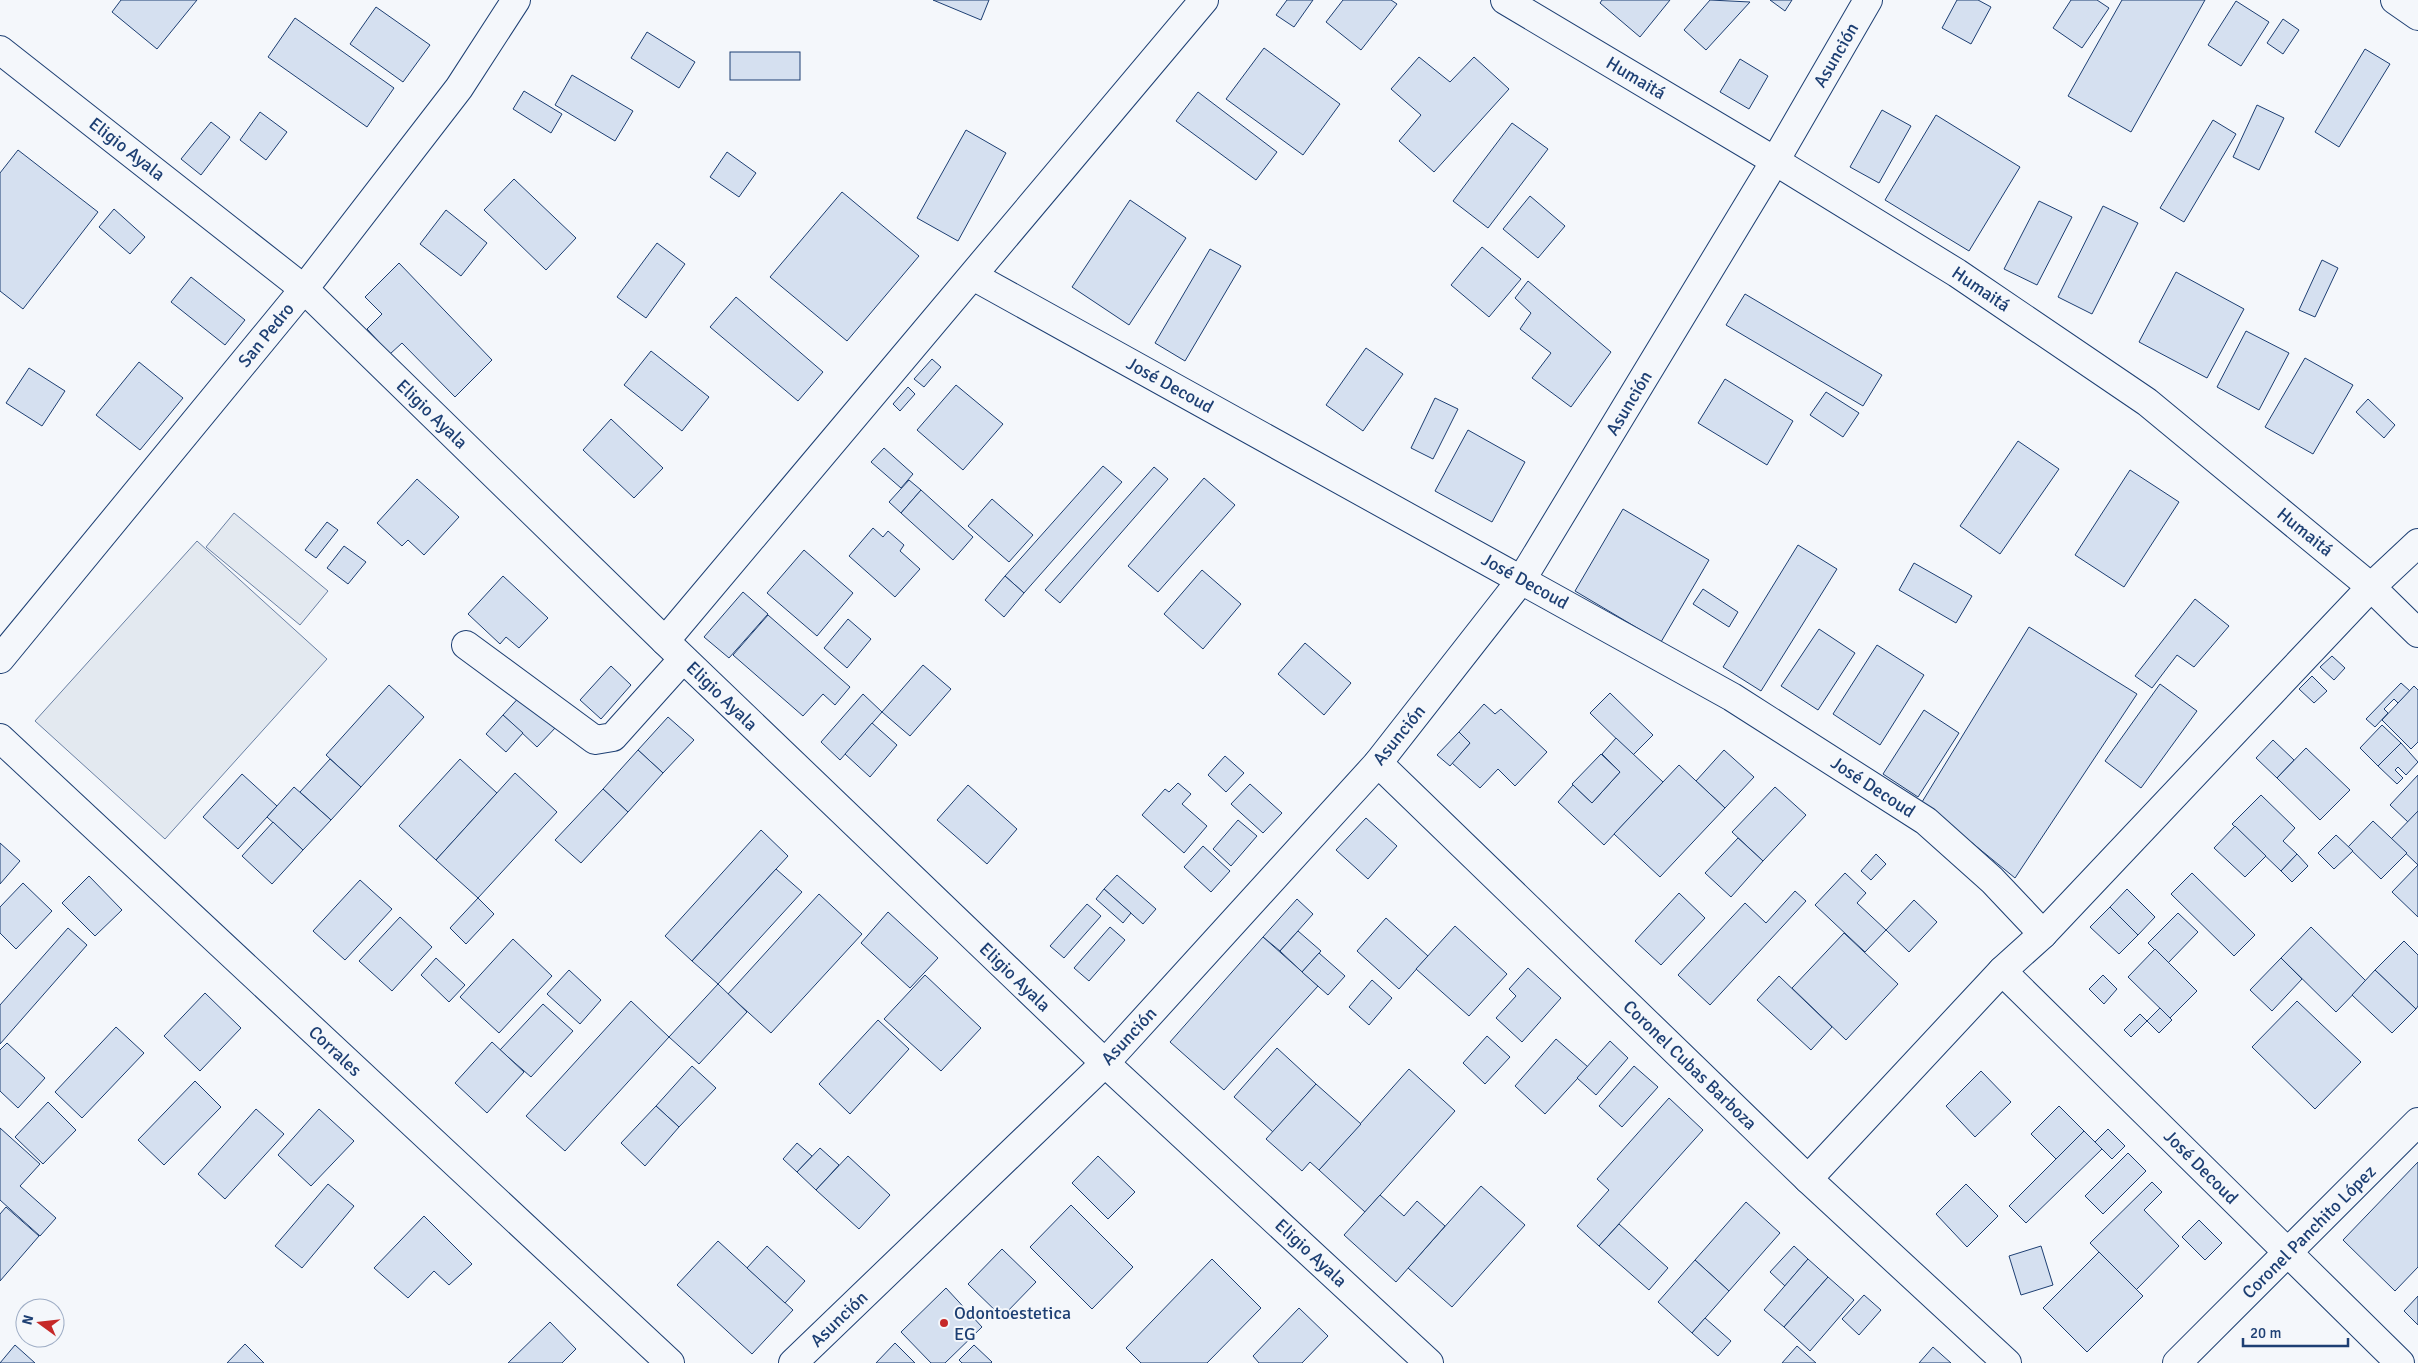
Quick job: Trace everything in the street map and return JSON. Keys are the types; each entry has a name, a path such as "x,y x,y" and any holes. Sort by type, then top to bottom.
{"street":[{"name":"San Pedro","path":"0,659 304,289 459,88 516,0"},
{"path":"466,645 595,740 613,738 674,650 973,276 1204,0"},
{"name":"Humaitá","path":"1505,0 1775,161 1957,273 2147,402 2371,587 2418,634"},
{"name":"Asunción","path":"793,1363 1105,1063 1378,763 1522,579 1775,161 1868,0"},
{"path":"2395,0 2418,16"},
{"name":"Eligio Ayala","path":"0,50 304,289 674,650 1105,1063 1429,1363"},
{"name":"José Decoud","path":"973,276 1732,697 1926,821 1992,880 2043,934"},
{"path":"1808,1179 2002,971 2043,934 2371,587 2418,542"},
{"name":"Corrales","path":"0,738 670,1363"},
{"name":"Coronel Cubas Barboza","path":"1378,763 1808,1179 2007,1363"},
{"name":"José Decoud","path":"2002,971 2400,1363"},
{"name":"Coronel Panchito López","path":"2178,1363 2418,1122"}],"shaded area":[{"path":"234,513 328,591 300,625 206,547"},
{"path":"197,541 327,659 165,839 35,721"}],"building":[{"path":"121,0 197,0 157,49 112,12"},
{"path":"933,0 989,0 981,20"},
{"path":"1287,0 1313,0 1294,27 1276,15"},
{"path":"1343,0 1391,0 1397,4 1361,50 1326,22"},
{"path":"1602,0 1670,0 1640,37 1600,3"},
{"path":"1710,0 1750,2 1706,50 1684,30"},
{"path":"1770,0 1792,0 1785,11"},
{"path":"1957,0 1978,0 1991,7 1971,44 1942,28"},
{"path":"2071,0 2097,0 2109,8 2082,48 2053,28"},
{"path":"2122,0 2205,0 2131,132 2068,96"},
{"path":"2236,1 2269,22 2241,66 2208,45"},
{"path":"376,7 430,45 403,82 350,44"},
{"path":"295,18 394,88 367,127 268,57"},
{"path":"2283,19 2299,30 2283,54 2267,43"},
{"path":"647,32 695,62 679,88 631,58"},
{"path":"1264,48 1340,104 1303,155 1226,99"},
{"path":"2365,49 2390,64 2339,147 2315,132"},
{"path":"730,52 800,52 800,80 730,80"},
{"path":"1419,57 1450,82 1474,57 1509,89 1434,172 1399,141 1421,115 1391,89"},
{"path":"1740,59 1768,76 1749,109 1720,92"},
{"path":"572,75 633,111 615,141 555,105"},
{"path":"524,91 562,114 551,133 513,109"},
{"path":"1198,92 1277,152 1256,180 1176,121"},
{"path":"2257,105 2284,118 2259,170 2233,157"},
{"path":"1882,110 1911,126 1879,183 1850,167"},
{"path":"260,112 287,132 266,160 240,140"},
{"path":"1936,115 2020,167 1969,251 1885,200"},
{"path":"2213,120 2236,134 2184,222 2160,208"},
{"path":"211,122 230,137 201,175 181,159"},
{"path":"1512,123 1548,149 1488,228 1453,201"},
{"path":"966,130 1006,153 958,241 917,218"},
{"path":"18,150 98,212 23,309 0,291 0,173"},
{"path":"727,152 756,173 739,197 710,177"},
{"path":"514,179 576,238 546,270 484,210"},
{"path":"842,192 919,256 847,341 770,277"},
{"path":"1530,196 1565,226 1538,258 1503,229"},
{"path":"1130,200 1186,238 1129,325 1072,287"},
{"path":"2039,201 2072,217 2037,285 2004,269"},
{"path":"2103,206 2138,223 2092,314 2058,297"},
{"path":"114,209 145,237 130,254 99,227"},
{"path":"446,210 487,243 461,276 420,244"},
{"path":"657,243 685,264 646,318 617,297"},
{"path":"1482,247 1521,279 1489,317 1451,285"},
{"path":"1210,249 1241,266 1185,361 1155,343"},
{"path":"2322,260 2338,268 2315,317 2299,310"},
{"path":"399,263 492,360 455,397 402,343 390,354 367,329 382,314 365,297"},
{"path":"2176,272 2244,309 2207,378 2139,342"},
{"path":"191,277 245,320 225,345 171,302"},
{"path":"1528,281 1611,352 1571,407 1532,378 1551,353 1520,329 1531,313 1515,298"},
{"path":"1745,294 1882,375 1863,406 1726,325"},
{"path":"736,297 823,372 798,401 710,327"},
{"path":"2246,331 2289,353 2259,410 2217,387"},
{"path":"1366,348 1403,374 1363,431 1326,405"},
{"path":"651,351 709,397 682,431 624,385"},
{"path":"2305,358 2353,385 2313,454 2265,427"},
{"path":"932,359 941,367 924,387 914,379"},
{"path":"139,362 183,398 140,450 96,415"},
{"path":"29,368 65,391 42,426 6,403"},
{"path":"1725,379 1793,421 1767,465 1698,423"},
{"path":"956,385 1003,424 963,470 917,430"},
{"path":"908,387 915,394 900,411 893,404"},
{"path":"1826,392 1859,413 1843,437 1810,415"},
{"path":"1435,398 1458,409 1433,459 1411,448"},
{"path":"2368,399 2395,425 2384,438 2356,412"},
{"path":"611,419 663,468 634,498 583,450"},
{"path":"1468,430 1525,462 1492,522 1435,491"},
{"path":"2018,441 2059,469 2000,554 1960,526"},
{"path":"884,448 913,474 901,488 871,462"},
{"path":"1103,466 1122,482 1024,593 1005,576"},
{"path":"1154,467 1168,479 1060,603 1045,590"},
{"path":"2130,470 2179,502 2124,587 2075,555"},
{"path":"1204,478 1235,505 1158,592 1128,566"},
{"path":"417,479 459,517 424,555 408,540 402,546 377,523"},
{"path":"909,480 921,490 901,513 889,502"},
{"path":"921,490 973,537 953,560 901,513"},
{"path":"992,499 1033,535 1009,562 968,526"},
{"path":"1623,509 1709,560 1661,642 1575,591"},
{"path":"327,522 338,530 316,558 305,550"},
{"path":"873,528 883,537 888,531 904,545 900,551 920,569 895,597 849,556"},
{"path":"1798,545 1837,569 1761,691 1723,667"},
{"path":"344,546 366,562 348,584 327,568"},
{"path":"804,550 853,593 817,636 767,593"},
{"path":"1914,563 1972,596 1956,623 1899,590"},
{"path":"1202,570 1241,604 1203,649 1164,614"},
{"path":"503,576 548,618 519,648 506,637 500,644 468,614"},
{"path":"1005,576 1024,593 1004,617 985,600"},
{"path":"1703,589 1738,612 1729,627 1693,604"},
{"path":"743,592 768,614 729,658 704,637"},
{"path":"2195,599 2229,626 2194,667 2177,655 2152,688 2135,676"},
{"path":"768,615 850,687 835,705 823,694 803,716 733,655"},
{"path":"848,619 871,639 847,668 824,648"},
{"path":"2029,627 2137,694 2015,878 1922,802"},
{"path":"1819,629 1855,653 1818,710 1781,686"},
{"path":"1305,643 1351,683 1324,715 1278,674"},
{"path":"1877,645 1924,675 1880,745 1833,714"},
{"path":"2332,656 2345,668 2334,680 2320,667"},
{"path":"923,665 951,689 910,736 882,712"},
{"path":"611,666 631,685 601,719 580,700"},
{"path":"2312,676 2327,691 2314,703 2299,689"},
{"path":"2401,683 2410,691 2398,703 2394,699 2384,709 2388,713 2375,727 2366,719"},
{"path":"2160,684 2197,711 2141,788 2105,761"},
{"path":"389,685 424,717 361,787 326,755"},
{"path":"2414,686 2418,690 2418,742 2411,749 2382,720"},
{"path":"1610,693 1653,735 1633,755 1590,713"},
{"path":"522,694 557,726 537,747 503,715"},
{"path":"863,694 882,712 840,760 821,742"},
{"path":"1484,704 1495,714 1501,709 1547,752 1515,786 1498,769 1480,788 1452,763 1470,743 1459,732"},
{"path":"1924,710 1959,733 1918,797 1883,774"},
{"path":"503,715 523,733 506,752 486,734"},
{"path":"668,717 694,740 663,773 638,750"},
{"path":"872,723 897,745 870,777 845,754"},
{"path":"2382,725 2401,743 2378,766 2360,748"},
{"path":"1459,732 1470,743 1450,766 1437,755"},
{"path":"1616,738 1663,782 1604,845 1558,802 1573,785 1592,803 1620,772 1602,754"},
{"path":"2273,740 2294,760 2277,778 2256,758"},
{"path":"2401,743 2418,762 2406,775 2398,767 2395,770 2403,778 2397,784 2378,766"},
{"path":"2306,748 2350,790 2320,820 2277,778"},
{"path":"638,750 663,773 628,812 603,789"},
{"path":"1724,750 1754,777 1725,808 1696,781"},
{"path":"1601,754 1620,772 1592,803 1572,784"},
{"path":"1225,756 1244,773 1226,792 1208,775"},
{"path":"330,759 361,787 331,820 300,792"},
{"path":"460,759 497,793 436,860 399,826"},
{"path":"1679,765 1725,808 1660,877 1614,834"},
{"path":"515,773 557,812 478,898 436,860"},
{"path":"242,774 277,806 238,849 203,817"},
{"path":"2418,775 2418,812 2408,822 2390,805"},
{"path":"1178,783 1191,794 1182,804 1207,826 1184,853 1142,815 1165,789 1169,792"},
{"path":"1250,784 1282,813 1263,833 1231,804"},
{"path":"968,785 1017,829 987,864 937,820"},
{"path":"294,787 331,820 303,850 267,817"},
{"path":"1775,787 1806,815 1763,861 1732,832"},
{"path":"603,789 628,812 581,863 555,840"},
{"path":"2261,795 2295,828 2283,841 2297,854 2281,871 2232,824"},
{"path":"2418,811 2418,865 2391,839"},
{"path":"1366,818 1397,846 1368,879 1336,850"},
{"path":"1238,820 1257,836 1231,866 1213,849"},
{"path":"2373,821 2407,853 2381,879 2348,847"},
{"path":"273,822 303,850 272,884 242,856"},
{"path":"2235,826 2266,856 2245,877 2214,848"},
{"path":"761,830 788,856 692,961 665,936"},
{"path":"2336,835 2353,851 2334,869 2318,853"},
{"path":"1738,838 1763,861 1731,897 1705,873"},
{"path":"0,843 20,861 0,884"},
{"path":"1203,846 1230,871 1211,892 1184,867"},
{"path":"1876,854 1886,864 1871,880 1861,871"},
{"path":"2297,854 2308,866 2292,882 2281,871"},
{"path":"2418,865 2418,917 2392,892"},
{"path":"776,869 802,892 718,984 692,961"},
{"path":"1845,873 1866,893 1857,903 1886,930 1865,952 1815,905"},
{"path":"2192,873 2255,935 2234,956 2171,894"},
{"path":"1117,875 1156,909 1143,924 1104,889"},
{"path":"89,876 122,910 95,936 62,903"},
{"path":"360,880 392,909 345,960 313,931"},
{"path":"23,883 52,911 16,949 0,933 0,907"},
{"path":"1104,889 1131,913 1123,923 1096,899"},
{"path":"2127,889 2155,917 2138,935 2110,907"},
{"path":"1795,891 1806,901 1710,1005 1678,975 1745,903 1766,923"},
{"path":"1679,893 1705,918 1661,965 1635,941"},
{"path":"819,894 862,934 771,1033 728,994"},
{"path":"478,898 494,914 466,944 450,928"},
{"path":"1297,899 1313,914 1280,951 1263,937"},
{"path":"1914,900 1937,922 1909,952 1886,930"},
{"path":"1087,904 1101,916 1064,958 1050,946"},
{"path":"2110,907 2138,935 2119,954 2090,927"},
{"path":"888,912 938,958 910,988 861,943"},
{"path":"2178,913 2198,932 2168,963 2148,943"},
{"path":"400,917 432,947 392,991 359,961"},
{"path":"1386,918 1428,956 1399,989 1357,951"},
{"path":"1455,926 1507,974 1469,1016 1416,969"},
{"path":"1110,927 1125,940 1089,981 1074,968"},
{"path":"2311,927 2366,981 2336,1012 2281,958"},
{"path":"68,928 87,945 0,1044 0,1005"},
{"path":"1298,931 1321,951 1302,972 1280,951"},
{"path":"1844,933 1898,984 1846,1040 1792,988"},
{"path":"1263,937 1318,986 1224,1090 1170,1042"},
{"path":"513,939 552,976 499,1033 460,997"},
{"path":"2404,941 2418,955 2418,1006 2416,1009 2375,970"},
{"path":"2155,949 2197,991 2170,1018 2128,977"},
{"path":"1319,953 1345,976 1328,995 1302,972"},
{"path":"436,958 465,985 449,1002 421,975"},
{"path":"2281,958 2302,979 2272,1011 2250,990"},
{"path":"1528,968 1561,998 1522,1042 1496,1018 1516,996 1509,989"},
{"path":"569,970 601,1000 580,1024 547,994"},
{"path":"2375,970 2416,1009 2392,1033 2352,995"},
{"path":"925,975 981,1028 941,1071 884,1019"},
{"path":"2103,975 2117,989 2104,1004 2089,989"},
{"path":"1779,976 1832,1027 1811,1050 1757,1000"},
{"path":"1372,980 1392,998 1369,1025 1349,1007"},
{"path":"718,984 747,1012 699,1064 669,1037"},
{"path":"205,993 241,1028 200,1071 164,1036"},
{"path":"631,1001 669,1037 565,1151 526,1116"},
{"path":"2297,1001 2361,1062 2315,1109 2252,1047"},
{"path":"543,1004 573,1031 531,1077 500,1050"},
{"path":"2160,1008 2172,1020 2159,1033 2147,1021"},
{"path":"2140,1014 2147,1021 2131,1037 2124,1030"},
{"path":"878,1020 909,1049 850,1114 819,1084"},
{"path":"116,1027 144,1053 82,1118 55,1092"},
{"path":"1487,1036 1510,1057 1485,1084 1463,1063"},
{"path":"1556,1039 1588,1067 1545,1114 1515,1086"},
{"path":"1610,1041 1628,1058 1596,1095 1577,1078"},
{"path":"492,1042 524,1072 487,1113 455,1083"},
{"path":"7,1043 45,1078 18,1108 0,1091 0,1050"},
{"path":"1277,1048 1316,1084 1273,1132 1234,1097"},
{"path":"692,1066 716,1088 679,1127 656,1106"},
{"path":"1634,1066 1658,1087 1622,1127 1599,1106"},
{"path":"1409,1069 1455,1111 1365,1212 1319,1170"},
{"path":"1981,1071 2011,1102 1975,1137 1946,1106"},
{"path":"195,1081 221,1107 164,1165 138,1140"},
{"path":"1316,1084 1361,1124 1319,1170 1310,1162 1302,1171 1266,1139"},
{"path":"1669,1098 1703,1130 1599,1246 1577,1226 1609,1190 1597,1179"},
{"path":"48,1102 76,1130 43,1164 15,1137"},
{"path":"656,1106 679,1127 645,1166 621,1143"},
{"path":"2059,1106 2084,1131 2056,1159 2031,1134"},
{"path":"256,1109 284,1134 225,1199 198,1174"},
{"path":"319,1109 354,1141 311,1186 278,1155"},
{"path":"0,1128 40,1164 20,1186 56,1218 40,1236 0,1200"},
{"path":"2108,1129 2125,1146 2112,1159 2095,1142"},
{"path":"2084,1131 2102,1149 2026,1223 2009,1206"},
{"path":"797,1143 812,1156 797,1172 783,1159"},
{"path":"820,1148 839,1165 816,1190 797,1172"},
{"path":"2128,1153 2146,1171 2103,1214 2085,1196"},
{"path":"848,1156 890,1195 859,1229 816,1190"},
{"path":"1098,1156 1135,1192 1108,1219 1072,1183"},
{"path":"2418,1162 2418,1267 2395,1291 2343,1240"},
{"path":"2152,1182 2162,1192 2144,1210 2179,1246 2136,1290 2090,1243"},
{"path":"328,1184 354,1206 302,1268 275,1246"},
{"path":"1966,1184 1998,1216 1967,1247 1936,1214"},
{"path":"1481,1186 1525,1225 1452,1307 1408,1268"},
{"path":"1380,1195 1404,1216 1417,1201 1445,1226 1396,1282 1344,1235"},
{"path":"1746,1202 1780,1233 1729,1291 1695,1260"},
{"path":"1071,1205 1133,1267 1092,1309 1030,1247"},
{"path":"6,1207 39,1236 0,1281 0,1214"},
{"path":"424,1216 472,1264 449,1285 434,1271 408,1298 374,1268"},
{"path":"2199,1220 2222,1243 2205,1260 2182,1237"},
{"path":"1619,1224 1668,1268 1649,1290 1599,1246"},
{"path":"718,1241 793,1310 752,1354 677,1285"},
{"path":"767,1246 805,1281 785,1303 747,1268"},
{"path":"1794,1246 1808,1259 1785,1286 1770,1272"},
{"path":"2041,1246 2053,1285 2021,1295 2009,1256"},
{"path":"1002,1249 1036,1282 1002,1317 968,1284"},
{"path":"2099,1252 2143,1296 2087,1352 2043,1308"},
{"path":"1212,1259 1261,1308 1207,1363 1141,1363 1126,1348"},
{"path":"1808,1259 1828,1277 1784,1327 1764,1310"},
{"path":"1695,1260 1729,1291 1692,1333 1658,1302"},
{"path":"1828,1277 1854,1300 1810,1351 1784,1327"},
{"name":"Odontoestetica EG","path":"946,1288 982,1327 945,1363 931,1363 901,1332"},
{"path":"1864,1295 1881,1310 1859,1335 1842,1319"},
{"path":"2418,1296 2418,1325 2404,1311"},
{"path":"1299,1308 1328,1336 1302,1363 1259,1363 1253,1356"},
{"path":"1705,1318 1731,1341 1718,1356 1692,1333"},
{"path":"550,1322 576,1349 562,1363 508,1363"},
{"path":"895,1343 915,1363 876,1363"},
{"path":"245,1344 264,1363 227,1363"},
{"path":"15,1345 15,1348 18,1348 35,1363 0,1363"},
{"path":"974,1345 991,1363 962,1363 959,1360"},
{"path":"1797,1346 1816,1363 1782,1363"},
{"path":"1933,1347 1951,1363 1919,1363"}],"place":[{"name":"Odontoestetica EG","path":"944,1323"}]}
